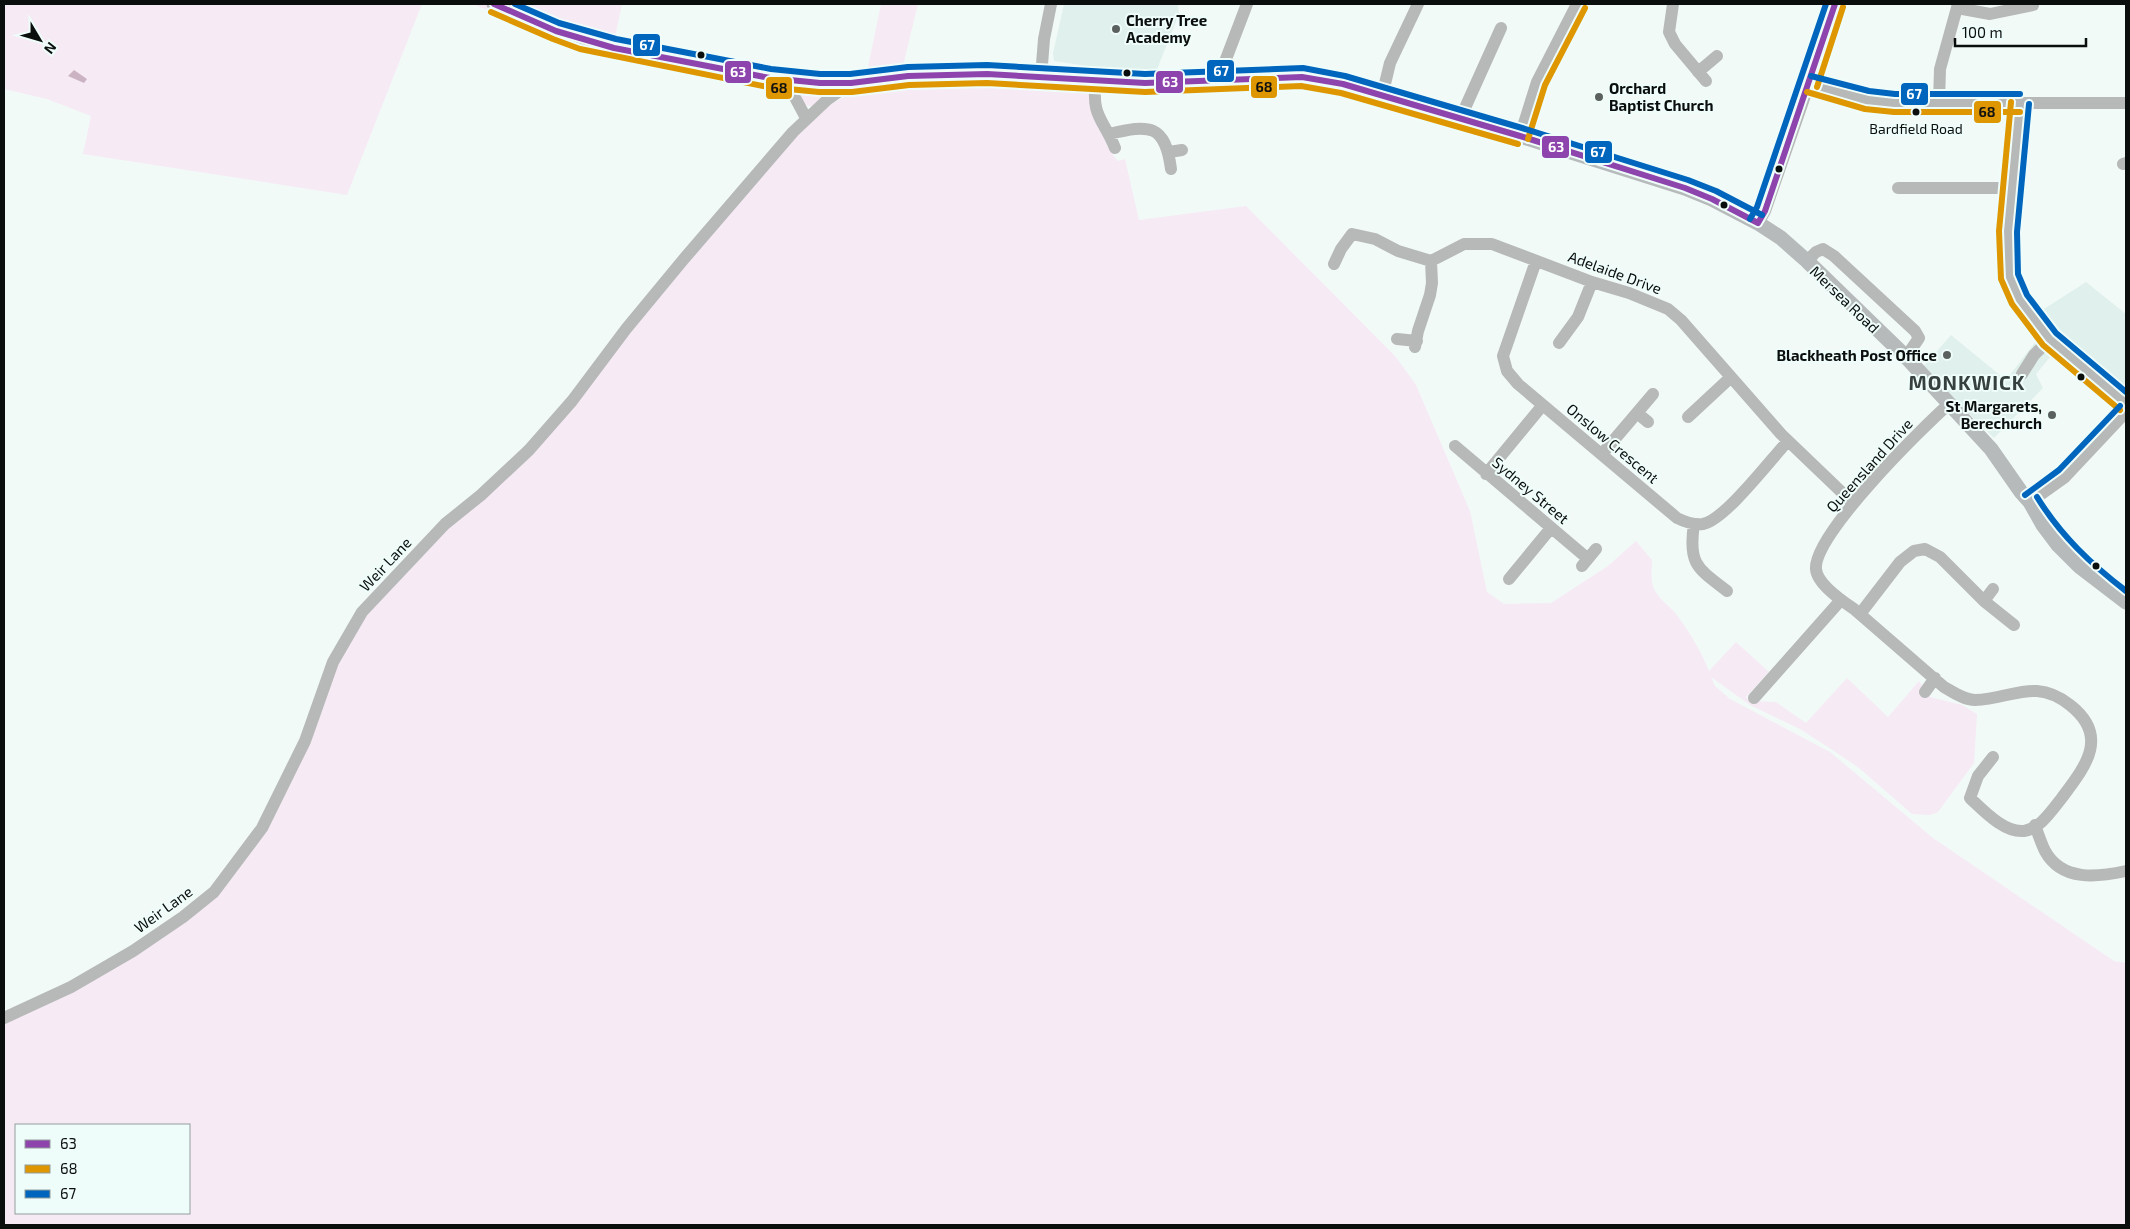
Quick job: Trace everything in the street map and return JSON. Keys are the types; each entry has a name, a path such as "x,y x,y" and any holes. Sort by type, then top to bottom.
{"main road":[{"name":"Mersea Road","path":"494,4 582,40 670,59 788,80 820,83 850,83 908,76 987,74 1145,82 1302,77 1343,84 1520,136 1685,188 1712,199 1758,223 1780,238 1807,261 1906,357 1991,449 2058,544 2079,566 2126,602"}],"street":[{"path":"1041,77 1044,39 1051,4"},
{"path":"1218,80 1247,4"},
{"path":"1382,96 1390,64 1418,4"},
{"path":"1520,136 1537,82 1577,4"},
{"path":"1674,4 1669,32 1674,44 1702,76 1717,56"},
{"path":"1758,223 1765,210 1835,4"},
{"path":"1939,102 1940,69 1958,6 1990,14 2033,4"},
{"path":"1460,118 1501,28"},
{"path":"788,80 790,90 806,118"},
{"path":"1096,80 1094,95 1098,116 1115,148"},
{"name":"Weir Lane","path":"4,1018 71,987 133,951 183,917 214,892 262,828 304,741 333,662 362,612 445,524 481,495 529,450 572,401 626,329 683,260 806,118 850,83"},
{"path":"1809,84 1867,100 1895,103 2126,103"},
{"path":"2020,103 2008,232 2010,276 2019,299 2036,323 2050,339 2072,355 2125,410 2065,477 2030,502"},
{"path":"1109,134 1137,128 1147,128 1161,137 1169,152 1171,169"},
{"path":"1169,152 1182,150"},
{"path":"1903,190 2011,188"},
{"path":"1338,260 1344,244 1352,234 1375,239 1398,251 1431,261 1432,283 1430,295 1418,331 1416,344 1397,339"},
{"name":"Adelaide Drive","path":"1431,261 1464,244 1492,244 1592,282 1630,293 1668,309 1681,320 1730,378 1788,441 1853,502"},
{"path":"1807,261 1816,252 1823,249 1915,332 1919,338 1906,357"},
{"name":"Onslow Crescent","path":"1536,260 1503,356 1504,365 1512,377 1542,406 1677,518 1694,524"},
{"path":"1559,343 1578,317 1592,282"},
{"path":"2022,374 2034,355 2050,339"},
{"path":"1693,417 1730,378"},
{"path":"1602,454 1653,394"},
{"name":"Queensland Drive","path":"1949,404 1853,502 1824,541 1815,566 1817,577 1840,601 1860,614 1935,678 1958,695 1975,700 2039,690 2069,704 2085,721 2090,734 2088,761 2047,816 2035,826"},
{"path":"1486,474 1542,406"},
{"path":"1637,413 1648,422"},
{"path":"1727,591 1711,586 1692,556 1691,544 1694,524 1705,523 1716,518 1732,504 1788,441"},
{"name":"Sydney Street","path":"1455,446 1486,474 1589,558"},
{"path":"1509,573 1551,528"},
{"path":"1860,614 1900,562 1914,551 1925,549 1940,557 1984,601 2014,625"},
{"path":"1984,601 1993,589"},
{"path":"1760,695 1840,601"},
{"path":"1925,692 1935,678"},
{"path":"1993,757 1978,776 1978,801 2010,829 2025,831 2035,826 2046,852 2061,867 2077,876 2091,877 2126,871"}],"shaded area":[{"path":"4,4 422,4 347,195 83,154 91,116 47,99 4,89"},
{"path":"472,4 622,4 615,37 607,51 565,39"},
{"path":"881,4 918,4 903,66 867,72"},
{"name":"Cherry Tree Academy","path":"1064,4 1178,4 1179,14 1156,72 1114,70 1054,61 1053,53"},
{"path":"74,70 87,79 84,83 68,76"},
{"path":"986,80 1071,85 1084,88 1093,103 1102,133 1111,152 1118,161 1125,159 1139,220 1246,206 1396,357 1416,385 1470,511 1487,592 1504,604 1551,603 1608,566 1636,541 1652,560 1652,583 1656,592 1686,627 1709,671 1736,642 1769,672 1746,697 1750,701 1776,702 1806,723 1847,678 1888,717 1919,681 1930,697 1962,705 1977,714 1974,763 1938,812 1930,815 1912,814 1859,768 1800,729 1750,705 1711,677 1715,686 1730,699 1830,752 1933,838 2114,961 2126,963 2126,1225 4,1225 4,1020 71,987 214,892 262,828 362,612 529,450 793,132 833,103 862,87"},
{"path":"796,86 838,87 814,107 805,105"},
{"path":"2086,282 2126,314 2126,388 2122,385 2106,399 2052,355 2036,374 2043,388 1994,438 1922,368 1951,335 2006,380 2036,341 2036,314"}],"transit line":[{"name":"63","path":"494,4 556,31 614,48 770,78 820,83 851,83 908,76 987,74 1145,83 1302,77 1343,84 1520,136 1685,188 1712,199 1758,223"},
{"name":"67","path":"515,4 559,23 616,39 771,69 820,74 850,74 908,67 987,65 1145,74 1303,68 1345,76 1522,128 1688,180 1716,191 1762,215"},
{"name":"67","path":"1750,219 1757,207 1826,4"},
{"name":"63","path":"1758,223 1765,211 1835,4"},
{"name":"68","path":"1817,87 1843,7"},
{"name":"68","path":"1528,139 1545,85 1585,8"},
{"name":"68","path":"491,12 580,49 768,87 819,92 852,92 909,85 987,83 1145,92 1301,86 1341,93 1518,144"},
{"name":"67","path":"1811,76 1869,91 1895,94 2020,94"},
{"name":"68","path":"1807,92 1865,109 1894,112 2020,112"},
{"name":"68","path":"2011,102 1999,231 2001,279 2012,304 2043,345 2120,410"},
{"name":"67","path":"2029,104 2017,232 2018,274 2027,295 2056,333 2126,392"},
{"name":"67","path":"2025,495 2059,470 2120,406"},
{"name":"67","path":"2037,497 2066,537 2126,591"}],"place":[{"name":"Cherry Tree Academy","path":"1116,29"},
{"name":"Orchard Baptist Church","path":"1599,97"},
{"name":"Bardfield Road","path":"1916,112"},
{"name":"Blackheath Post Office","path":"1947,355"},
{"name":"St Margarets, Berechurch","path":"2052,415"}],"district":[{"name":"MONKWICK","path":"1967,382"}]}
